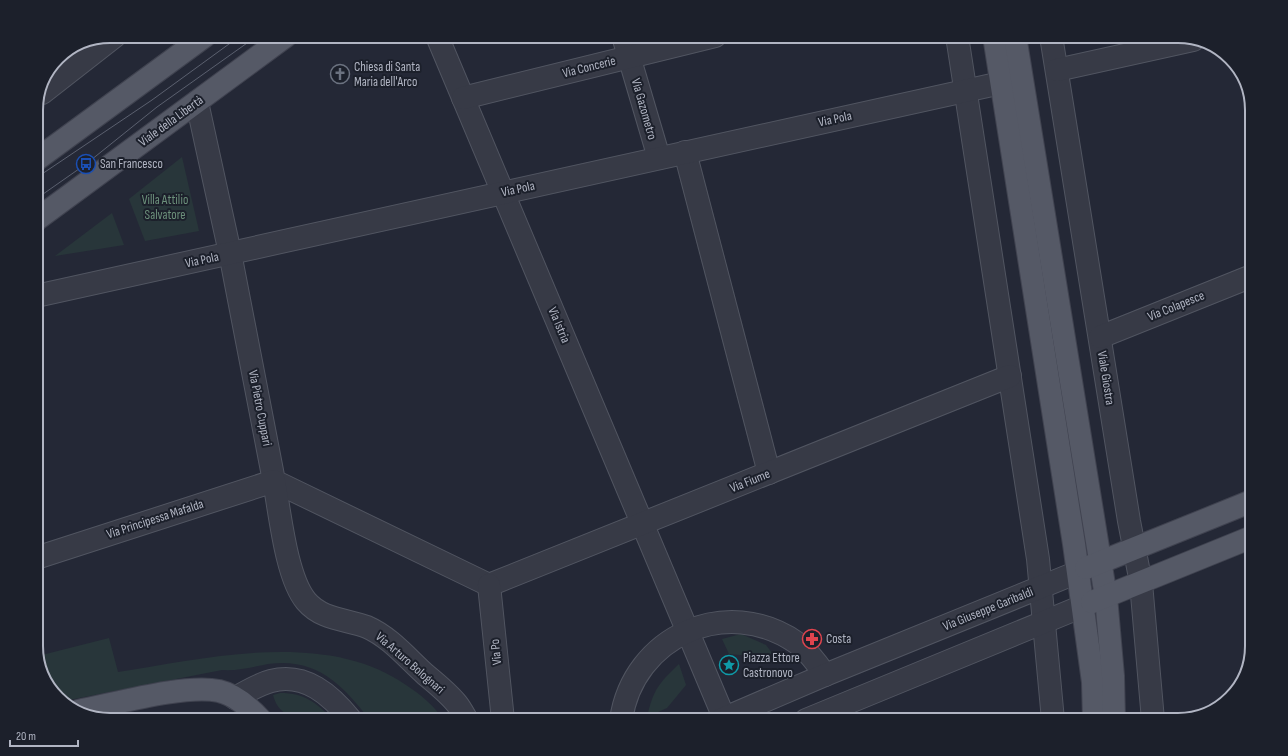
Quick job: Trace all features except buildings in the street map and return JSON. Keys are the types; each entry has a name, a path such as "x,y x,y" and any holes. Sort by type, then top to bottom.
{"main road":[{"path":"43,155 195,43"},
{"name":"Viale della Libertà","path":"43,215 277,43"},
{"path":"995,43 1078,572 1092,682 1094,713"},
{"path":"1016,43 1099,563 1106,597 1113,676 1114,713"},
{"name":"Via Giuseppe Garibaldi","path":"1078,572 1245,504"},
{"path":"1083,606 1245,540"},
{"path":"87,709 174,692 199,690 219,691 235,698 255,713"}],"street":[{"path":"46,90 106,43"},
{"name":"Via Istria","path":"440,43 685,622 721,713"},
{"name":"Via Gazometro","path":"625,43 658,158"},
{"name":"Via Concerie","path":"463,98 686,43"},
{"path":"958,43 1038,559 1053,713"},
{"name":"Viale Giostra","path":"1052,43 1134,549 1141,582 1152,713"},
{"path":"1057,70 1179,43"},
{"name":"Via Pola","path":"43,294 1001,83"},
{"name":"Via Pietro Cuppari","path":"197,102 230,254 274,481"},
{"path":"685,152 769,473"},
{"name":"Via Colapesce","path":"1100,337 1245,279"},
{"name":"Via Fiume","path":"489,585 1010,376"},
{"path":"274,481 489,585"},
{"name":"Via Principessa Mafalda","path":"43,556 274,481"},
{"name":"Via Arturo Bolognari","path":"274,481 290,561 300,591 306,601 317,611 331,618 367,628 384,638 458,704 463,713"},
{"name":"Via Giuseppe Garibaldi","path":"737,713 825,675 1078,572"},
{"name":"Via Po","path":"489,585 501,713"},
{"path":"841,713 1083,606"},
{"path":"623,713 628,692 636,676 646,662 668,642 685,622 706,625 725,622 763,626 781,633 798,644 812,656 825,675"},
{"path":"235,698 270,681 285,679 299,680 325,692 344,713"}],"green space":[{"name":"Villa Attilio Salvatore","path":"182,157 199,231 145,241 129,199"},
{"path":"112,213 124,245 55,256"},
{"path":"741,634 766,645 772,653 763,657 729,654 722,639"},
{"path":"109,638 118,672 190,660 266,652 303,653 340,657 374,668 406,685 427,701 438,713 365,713 349,695 326,676 314,669 285,663 222,670 70,700 52,680 44,655"},
{"path":"679,664 686,685 667,708 656,713 648,713 654,693 666,676"},
{"path":"289,693 304,697 316,704 325,713 286,713 277,704 273,695"}],"tram line":[{"path":"43,173 152,100 230,43"},
{"path":"43,194 86,164 157,107 247,43"}],"place":[{"name":"Chiesa di Santa Maria dell'Arco","path":"340,74"},
{"name":"San Francesco","path":"86,164"},
{"name":"Costa","path":"812,639"},
{"name":"Piazza Ettore Castronovo","path":"729,665"}]}
